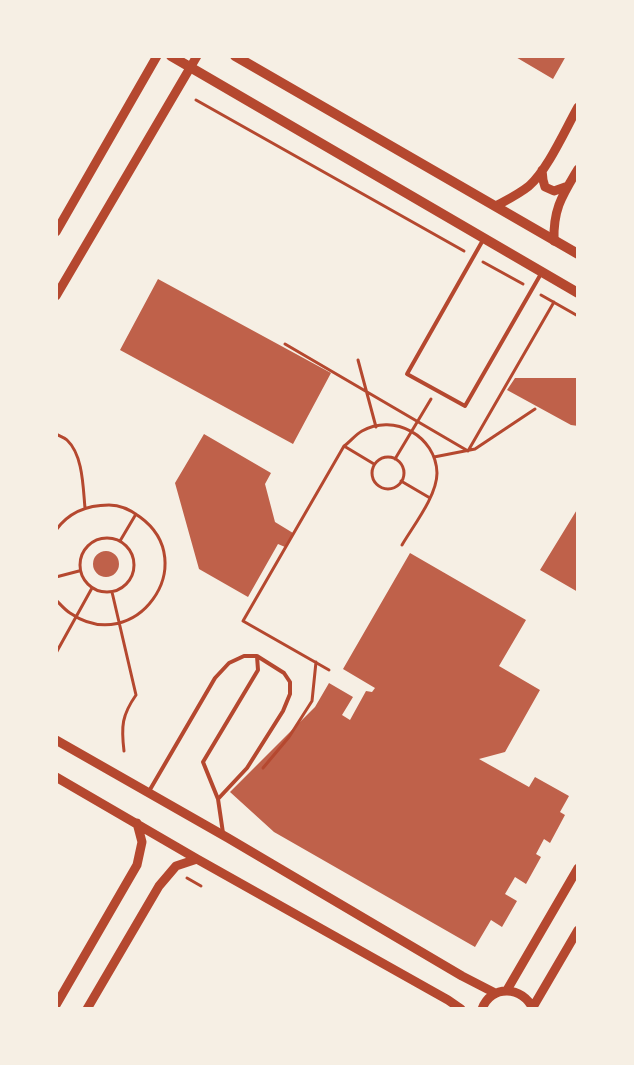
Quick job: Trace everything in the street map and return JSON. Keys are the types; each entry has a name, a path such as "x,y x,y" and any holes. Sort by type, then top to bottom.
{"main road":[{"path":"171,56 578,293"},
{"path":"235,56 578,254"}],"street":[{"path":"56,232 157,56"},
{"path":"56,296 197,56"},
{"path":"496,206 530,185 542,170 578,107"},
{"path":"554,241 556,210 578,169"},
{"path":"542,170 542,180 545,187 554,191 569,186"},
{"path":"56,740 223,835 462,976 495,993"},
{"path":"56,777 461,1009"},
{"path":"56,1005 137,865 142,842 137,823"},
{"path":"87,1009 159,886 176,866 197,859"},
{"path":"507,990 578,868"},
{"path":"482,1009 488,998 495,993 507,990 522,995 533,1008 578,930"}],"lane":[{"path":"483,239 407,374 465,406 542,272"},
{"path":"148,792 215,678 228,663 244,656 257,656 284,673 290,682 290,694 283,711 247,768 218,799"},
{"path":"223,835 218,799 203,762 258,670 257,656"}],"path":[{"path":"196,100 578,316"},
{"path":"468,451 554,302"},
{"path":"285,344 468,451"},
{"path":"358,360 376,427"},
{"path":"395,458 436,390"},
{"path":"434,457 475,449 535,409"},
{"path":"329,670 243,621 344,446 362,431 396,424 412,431 423,440 434,457 437,474 430,498 402,545"},
{"path":"56,434 67,440 77,456 82,474 85,508"},
{"path":"344,446 374,464"},
{"path":"384,457 395,458 400,462 404,471 402,481 395,488 385,489 379,487 372,479 371,474 374,464 384,457"},
{"path":"402,481 430,498"},
{"path":"56,530 76,512 85,508 94,505 114,505 132,511 148,523 159,539 165,557 164,577 158,595 145,610 127,621 107,625 87,622 69,613 56,600"},
{"path":"120,541 136,514"},
{"path":"103,538 112,538 120,541 128,548 134,565 133,574 128,583 121,589 103,593 87,584 79,571 79,560 87,545 103,538"},
{"path":"56,577 79,571"},
{"path":"56,653 92,588"},
{"path":"112,592 136,695 128,706 121,731 124,751"},
{"path":"187,878 201,886"}],"building":[{"path":"514,56 566,56 553,79"},
{"path":"158,279 331,373 293,444 120,350"},
{"path":"515,378 578,378 578,426 571,425 507,390"},
{"path":"204,434 271,473 265,484 275,522 293,533 285,547 278,544 248,597 199,569 175,483"},
{"path":"578,508 578,592 540,570"},
{"path":"106,551 115,555 119,564 115,573 106,577 97,573 93,564 97,555"},
{"path":"410,553 526,620 499,666 540,690 505,752 479,759 529,787 535,777 569,796 560,812 565,815 550,843 544,839 536,854 541,857 526,884 515,877 505,894 517,901 502,927 491,920 475,947 274,832 230,792 315,707 329,683 353,697 342,715 350,720 366,691 372,692 375,688 343,669"}]}
